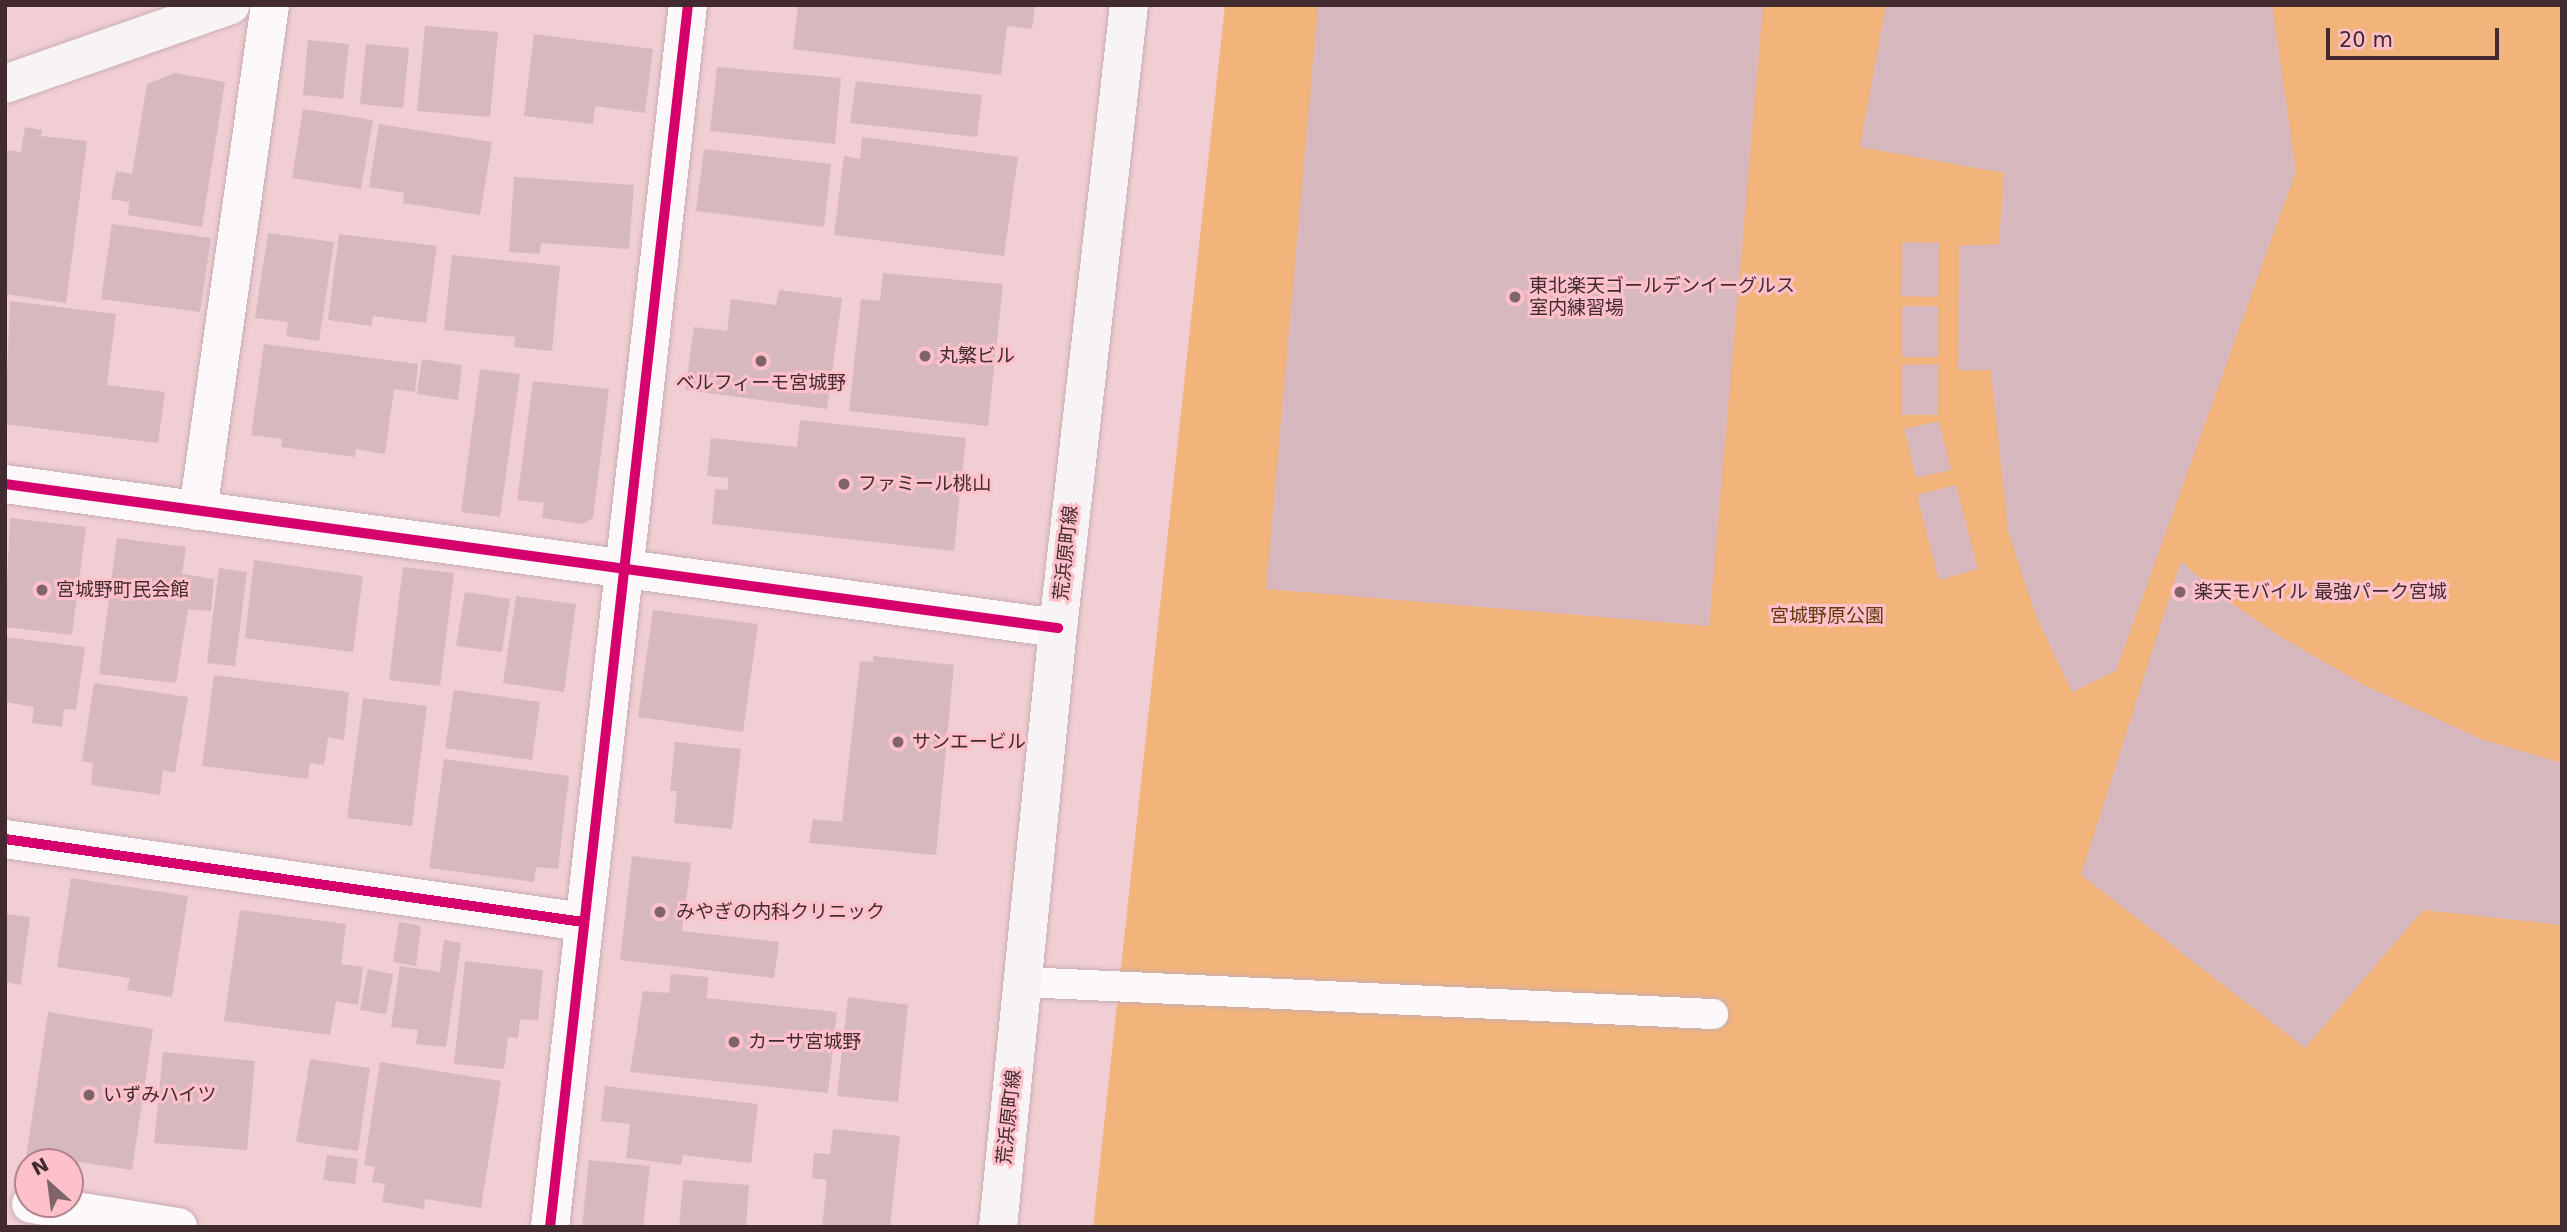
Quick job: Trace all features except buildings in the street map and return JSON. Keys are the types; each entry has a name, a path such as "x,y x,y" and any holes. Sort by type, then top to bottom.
{"main road":[{"path":"5,84 231,5"},
{"name":"荒浜原町線","path":"998,1227 1058,628 1129,5"}],"street":[{"path":"198,511 270,5"},
{"path":"550,1227 688,5"},
{"path":"5,484 622,571 1058,628"},
{"path":"5,839 583,922"},
{"path":"84,1212 178,1227"}],"lane":[{"path":"1023,982 1713,1014"}],"green space":[{"name":"宮城野原公園","path":"1225,5 2562,5 2562,1227 1093,1227"}],"cycle path":[{"path":"550,1227 688,5"},
{"path":"5,484 1058,628"},
{"path":"5,839 583,922"}],"place":[{"name":"東北楽天ゴールデンイーグルス 室内練習場","path":"1515,297"},
{"name":"丸繁ビル","path":"925,356"},
{"name":"ベルフィーモ宮城野","path":"761,361"},
{"name":"ファミール桃山","path":"844,484"},
{"name":"宮城野町民会館","path":"42,590"},
{"name":"楽天モバイル 最強パーク宮城","path":"2180,592"},
{"name":"サンエービル","path":"898,742"},
{"name":"みやぎの内科クリニック","path":"660,912"},
{"name":"カーサ宮城野","path":"734,1042"},
{"name":"いずみハイツ","path":"89,1095"}]}
